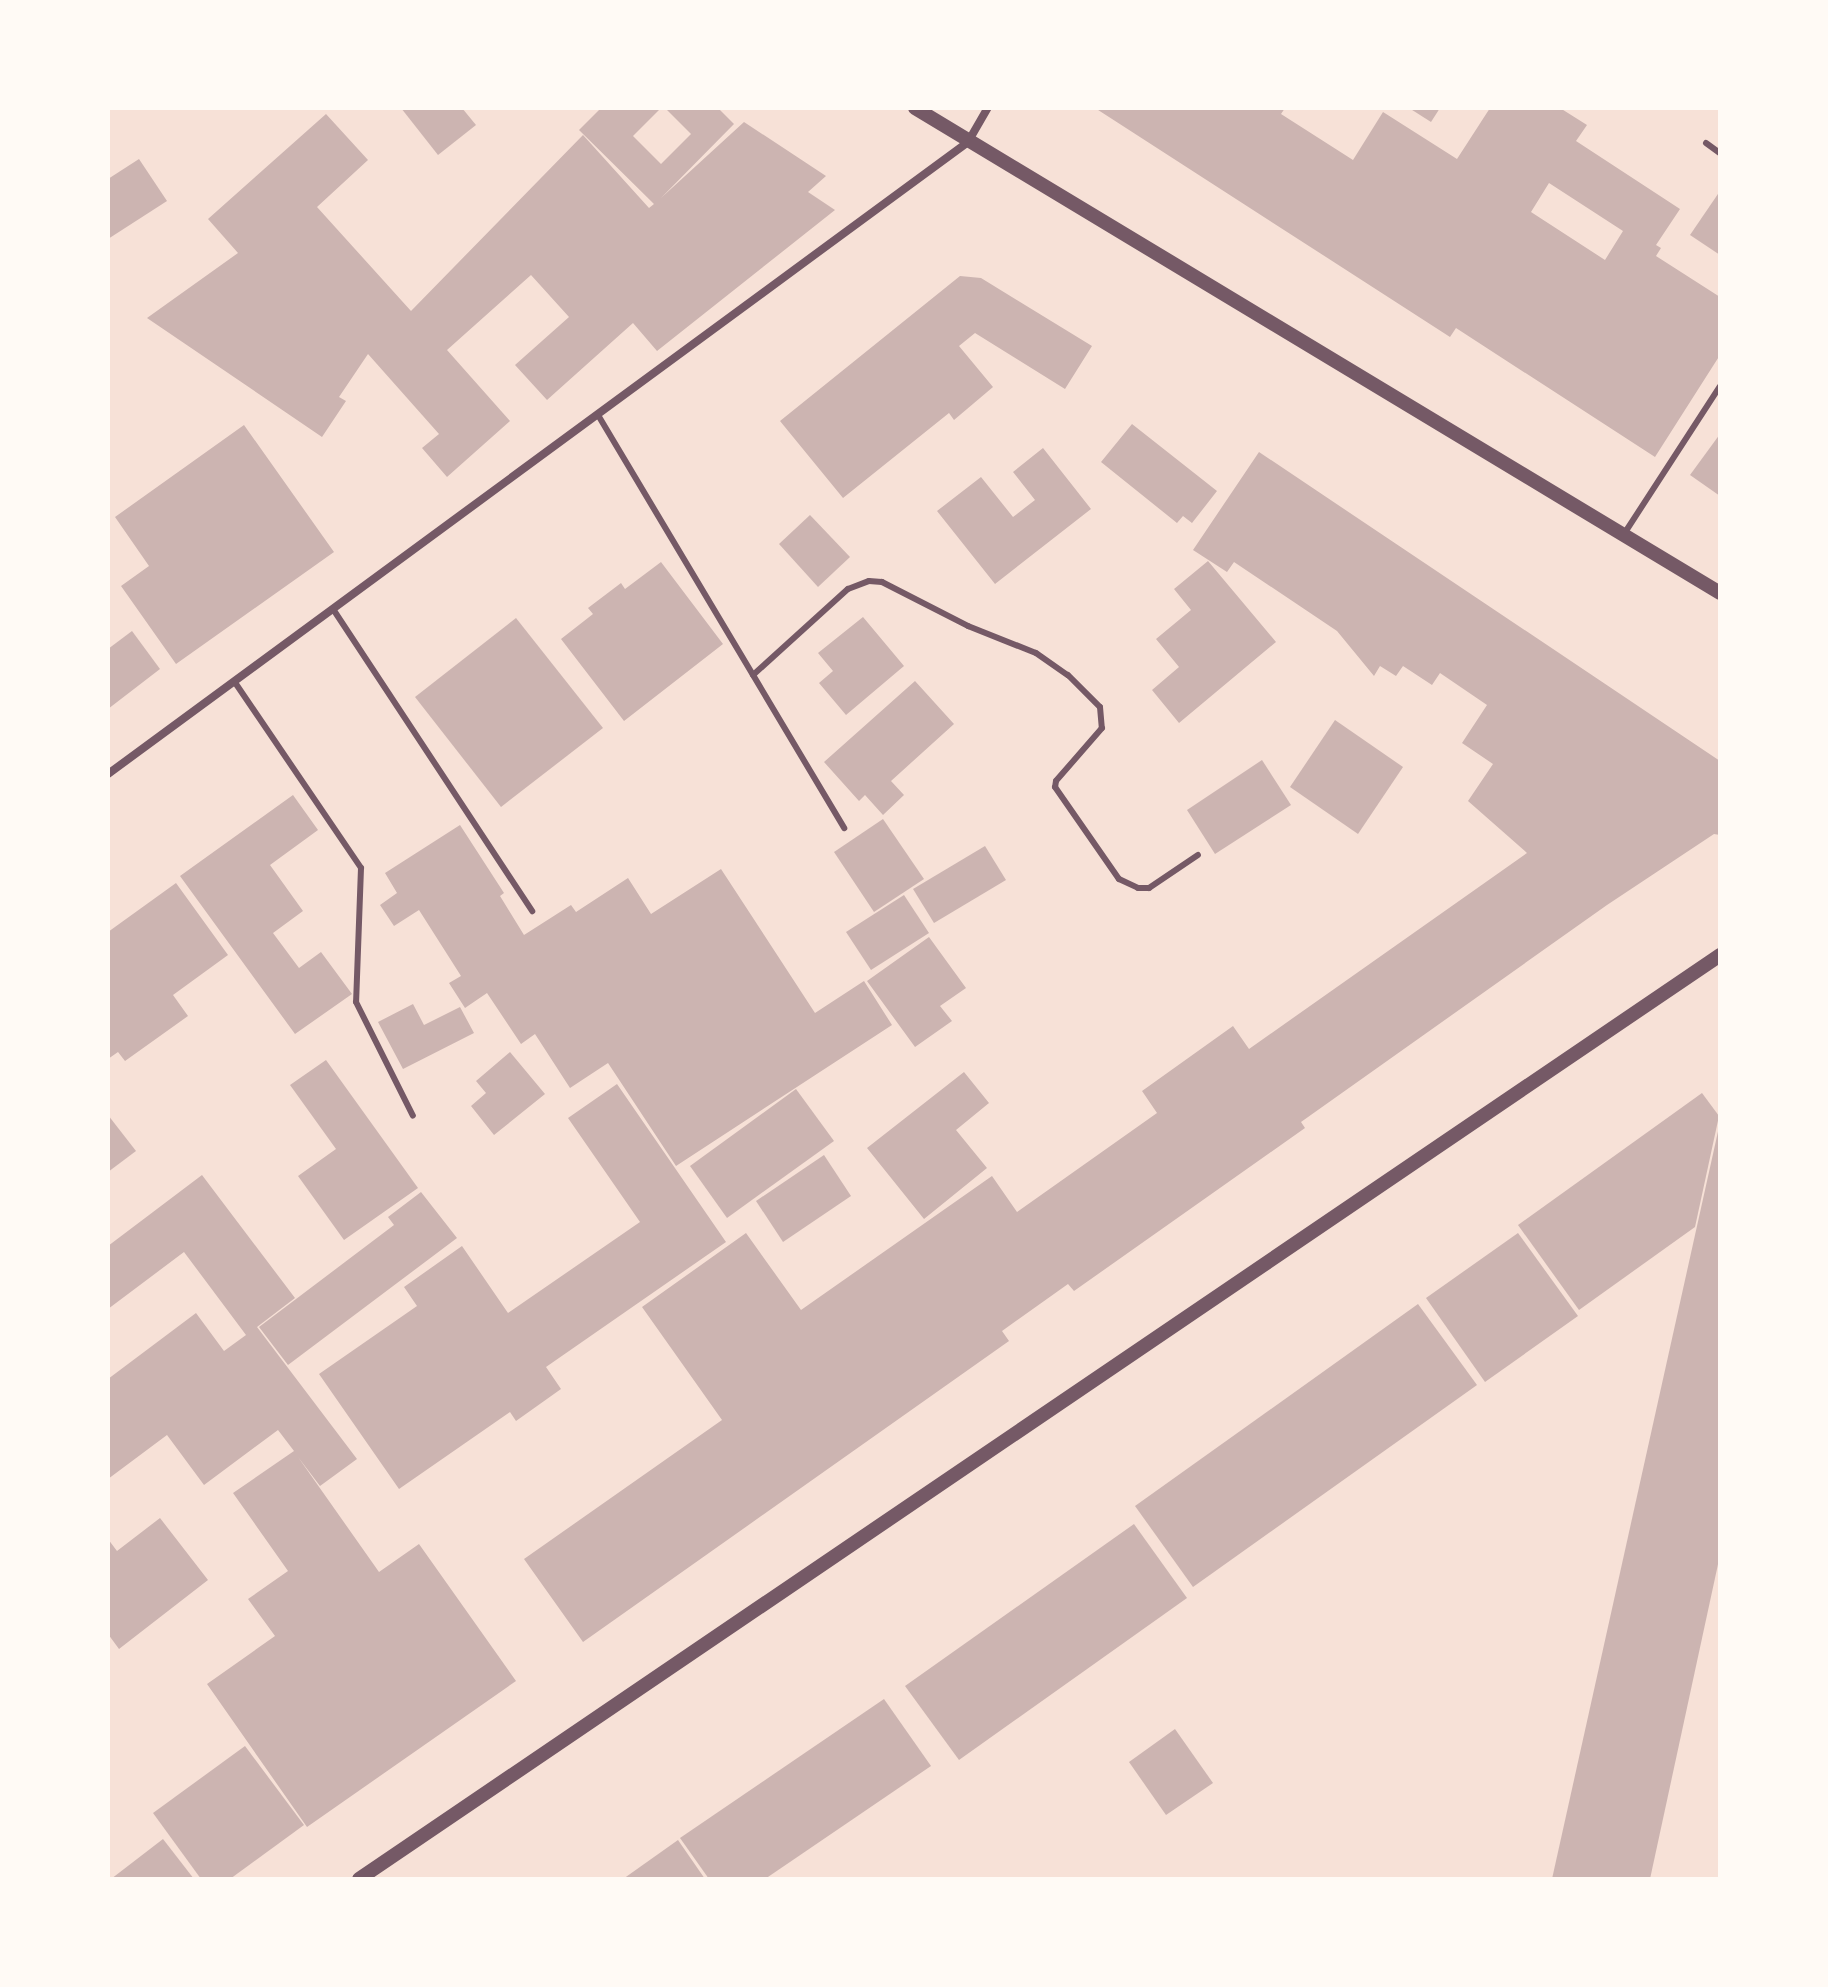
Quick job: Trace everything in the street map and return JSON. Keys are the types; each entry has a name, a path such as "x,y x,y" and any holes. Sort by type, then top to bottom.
{"street":[{"path":"915,108 1720,593"},
{"path":"108,774 968,142 988,108"},
{"path":"359,1879 1720,955"}],"lane":[{"path":"1706,143 1720,153"},
{"path":"1624,535 1720,386"},
{"path":"598,415 844,828"},
{"path":"753,675 848,589 869,581 882,582 968,626 1036,653 1068,675 1100,707 1102,728 1056,781 1055,787 1119,879 1138,888 1149,888 1198,855"},
{"path":"333,609 532,911"},
{"path":"234,681 361,868 356,1002 413,1116"}],"building":[{"path":"401,108 462,108 476,125 438,155"},
{"path":"601,108 661,108 633,136 661,164 691,134 665,108 718,108 734,124 661,198 744,122 826,176 808,192 835,210 657,351 633,323 547,400 515,365 569,317 531,275 447,350 510,421 447,477 422,448 439,434 368,354 339,397 346,401 322,437 147,318 238,253 208,219 326,114 368,160 317,207 411,311 583,135 649,208 654,204 579,130"},
{"path":"1095,108 1285,108 1281,114 1353,160 1383,112 1457,159 1490,108 1560,108 1587,125 1576,141 1680,209 1656,245 1661,248 1656,256 1720,297 1720,355 1655,457 1456,328 1450,337","holes":["1549,183 1623,231 1605,260 1531,212"]},
{"path":"1409,108 1440,108 1431,122"},
{"path":"139,159 167,201 108,239 108,179"},
{"path":"1720,191 1720,255 1690,235"},
{"path":"960,276 981,278 1092,346 1065,389 975,333 959,346 993,387 954,420 949,413 843,498 780,421"},
{"path":"1132,424 1217,491 1192,523 1183,516 1177,523 1101,462"},
{"path":"244,425 334,552 176,664 121,586 149,566 115,517"},
{"path":"1720,434 1720,496 1690,475"},
{"path":"1043,448 1091,509 995,584 937,511 981,477 1013,517 1035,500 1013,472"},
{"path":"1259,452 1720,761 1720,835 1714,834 1607,905 1301,1122 1305,1128 1074,1291 1068,1284 1002,1331 1009,1341 583,1642 524,1559 722,1420 642,1307 746,1233 801,1310 992,1176 1017,1212 1157,1113 1142,1091 1233,1026 1249,1049 1527,853 1468,801 1493,764 1462,743 1487,705 1440,673 1432,685 1403,666 1396,676 1380,666 1374,676 1337,631 1234,562 1227,572 1193,550"},
{"path":"810,515 850,557 818,587 779,544"},
{"path":"1208,561 1276,642 1179,723 1152,690 1179,667 1156,639 1191,610 1174,589"},
{"path":"661,562 723,644 624,721 561,639 593,614 588,608 621,583 625,589"},
{"path":"863,617 904,666 846,715 819,683 833,671 818,653"},
{"path":"516,618 603,728 501,807 415,697"},
{"path":"132,631 160,669 108,709 108,649"},
{"path":"915,681 954,724 891,781 904,795 883,815 865,795 859,801 824,762"},
{"path":"1335,720 1403,767 1358,834 1290,787"},
{"path":"1262,760 1291,805 1215,854 1187,810"},
{"path":"293,795 318,830 270,865 303,911 273,933 299,968 321,952 352,994 295,1034 180,876"},
{"path":"883,819 924,879 874,912 834,852"},
{"path":"460,825 504,893 500,896 524,935 571,905 576,912 628,878 651,914 721,869 815,1013 864,981 892,1025 676,1166 608,1063 570,1088 535,1034 521,1044 487,993 465,1008 449,983 461,976 419,910 394,926 380,905 397,893 385,873"},
{"path":"985,846 1006,880 934,923 913,889"},
{"path":"176,883 228,955 173,995 188,1016 125,1061 118,1052 108,1059 108,932"},
{"path":"904,895 929,933 871,970 846,932"},
{"path":"929,937 966,988 940,1006 952,1021 915,1047 867,981"},
{"path":"413,1004 424,1025 460,1007 474,1033 403,1069 378,1022"},
{"path":"510,1052 545,1094 494,1135 471,1106 486,1093 476,1081"},
{"path":"326,1060 418,1188 344,1240 298,1176 336,1149 290,1085"},
{"path":"964,1072 989,1103 956,1130 987,1168 924,1219 867,1148"},
{"path":"617,1084 726,1242 546,1367 561,1389 516,1421 510,1412 399,1489 319,1374 417,1306 404,1287 462,1246 508,1313 640,1222 568,1118"},
{"path":"796,1089 834,1141 727,1218 690,1166"},
{"path":"1702,1093 1719,1116 1695,1227 1579,1310 1518,1225"},
{"path":"108,1115 136,1151 108,1172"},
{"path":"1719,1127 1720,1555 1650,1879 1552,1879"},
{"path":"824,1155 851,1196 783,1242 756,1201"},
{"path":"202,1175 295,1298 257,1327 357,1459 320,1486 298,1457 379,1572 419,1544 516,1681 307,1827 207,1684 275,1636 248,1599 288,1571 233,1493 294,1451 278,1430 204,1485 167,1435 108,1479 108,1379 196,1313 224,1351 246,1335 184,1252 108,1309 108,1246"},
{"path":"421,1192 457,1238 288,1365 259,1327 394,1225 388,1217"},
{"path":"1518,1233 1578,1316 1485,1382 1426,1298"},
{"path":"1418,1304 1477,1385 1193,1587 1135,1506"},
{"path":"160,1518 208,1580 119,1649 108,1634 108,1539 117,1551"},
{"path":"1134,1524 1187,1598 959,1760 905,1686"},
{"path":"884,1699 931,1766 765,1879 709,1879 680,1838"},
{"path":"1175,1729 1213,1783 1166,1815 1129,1762"},
{"path":"245,1746 304,1825 230,1879 201,1879 153,1813"},
{"path":"163,1839 194,1879 111,1879"},
{"path":"678,1840 705,1879 623,1879"}]}
